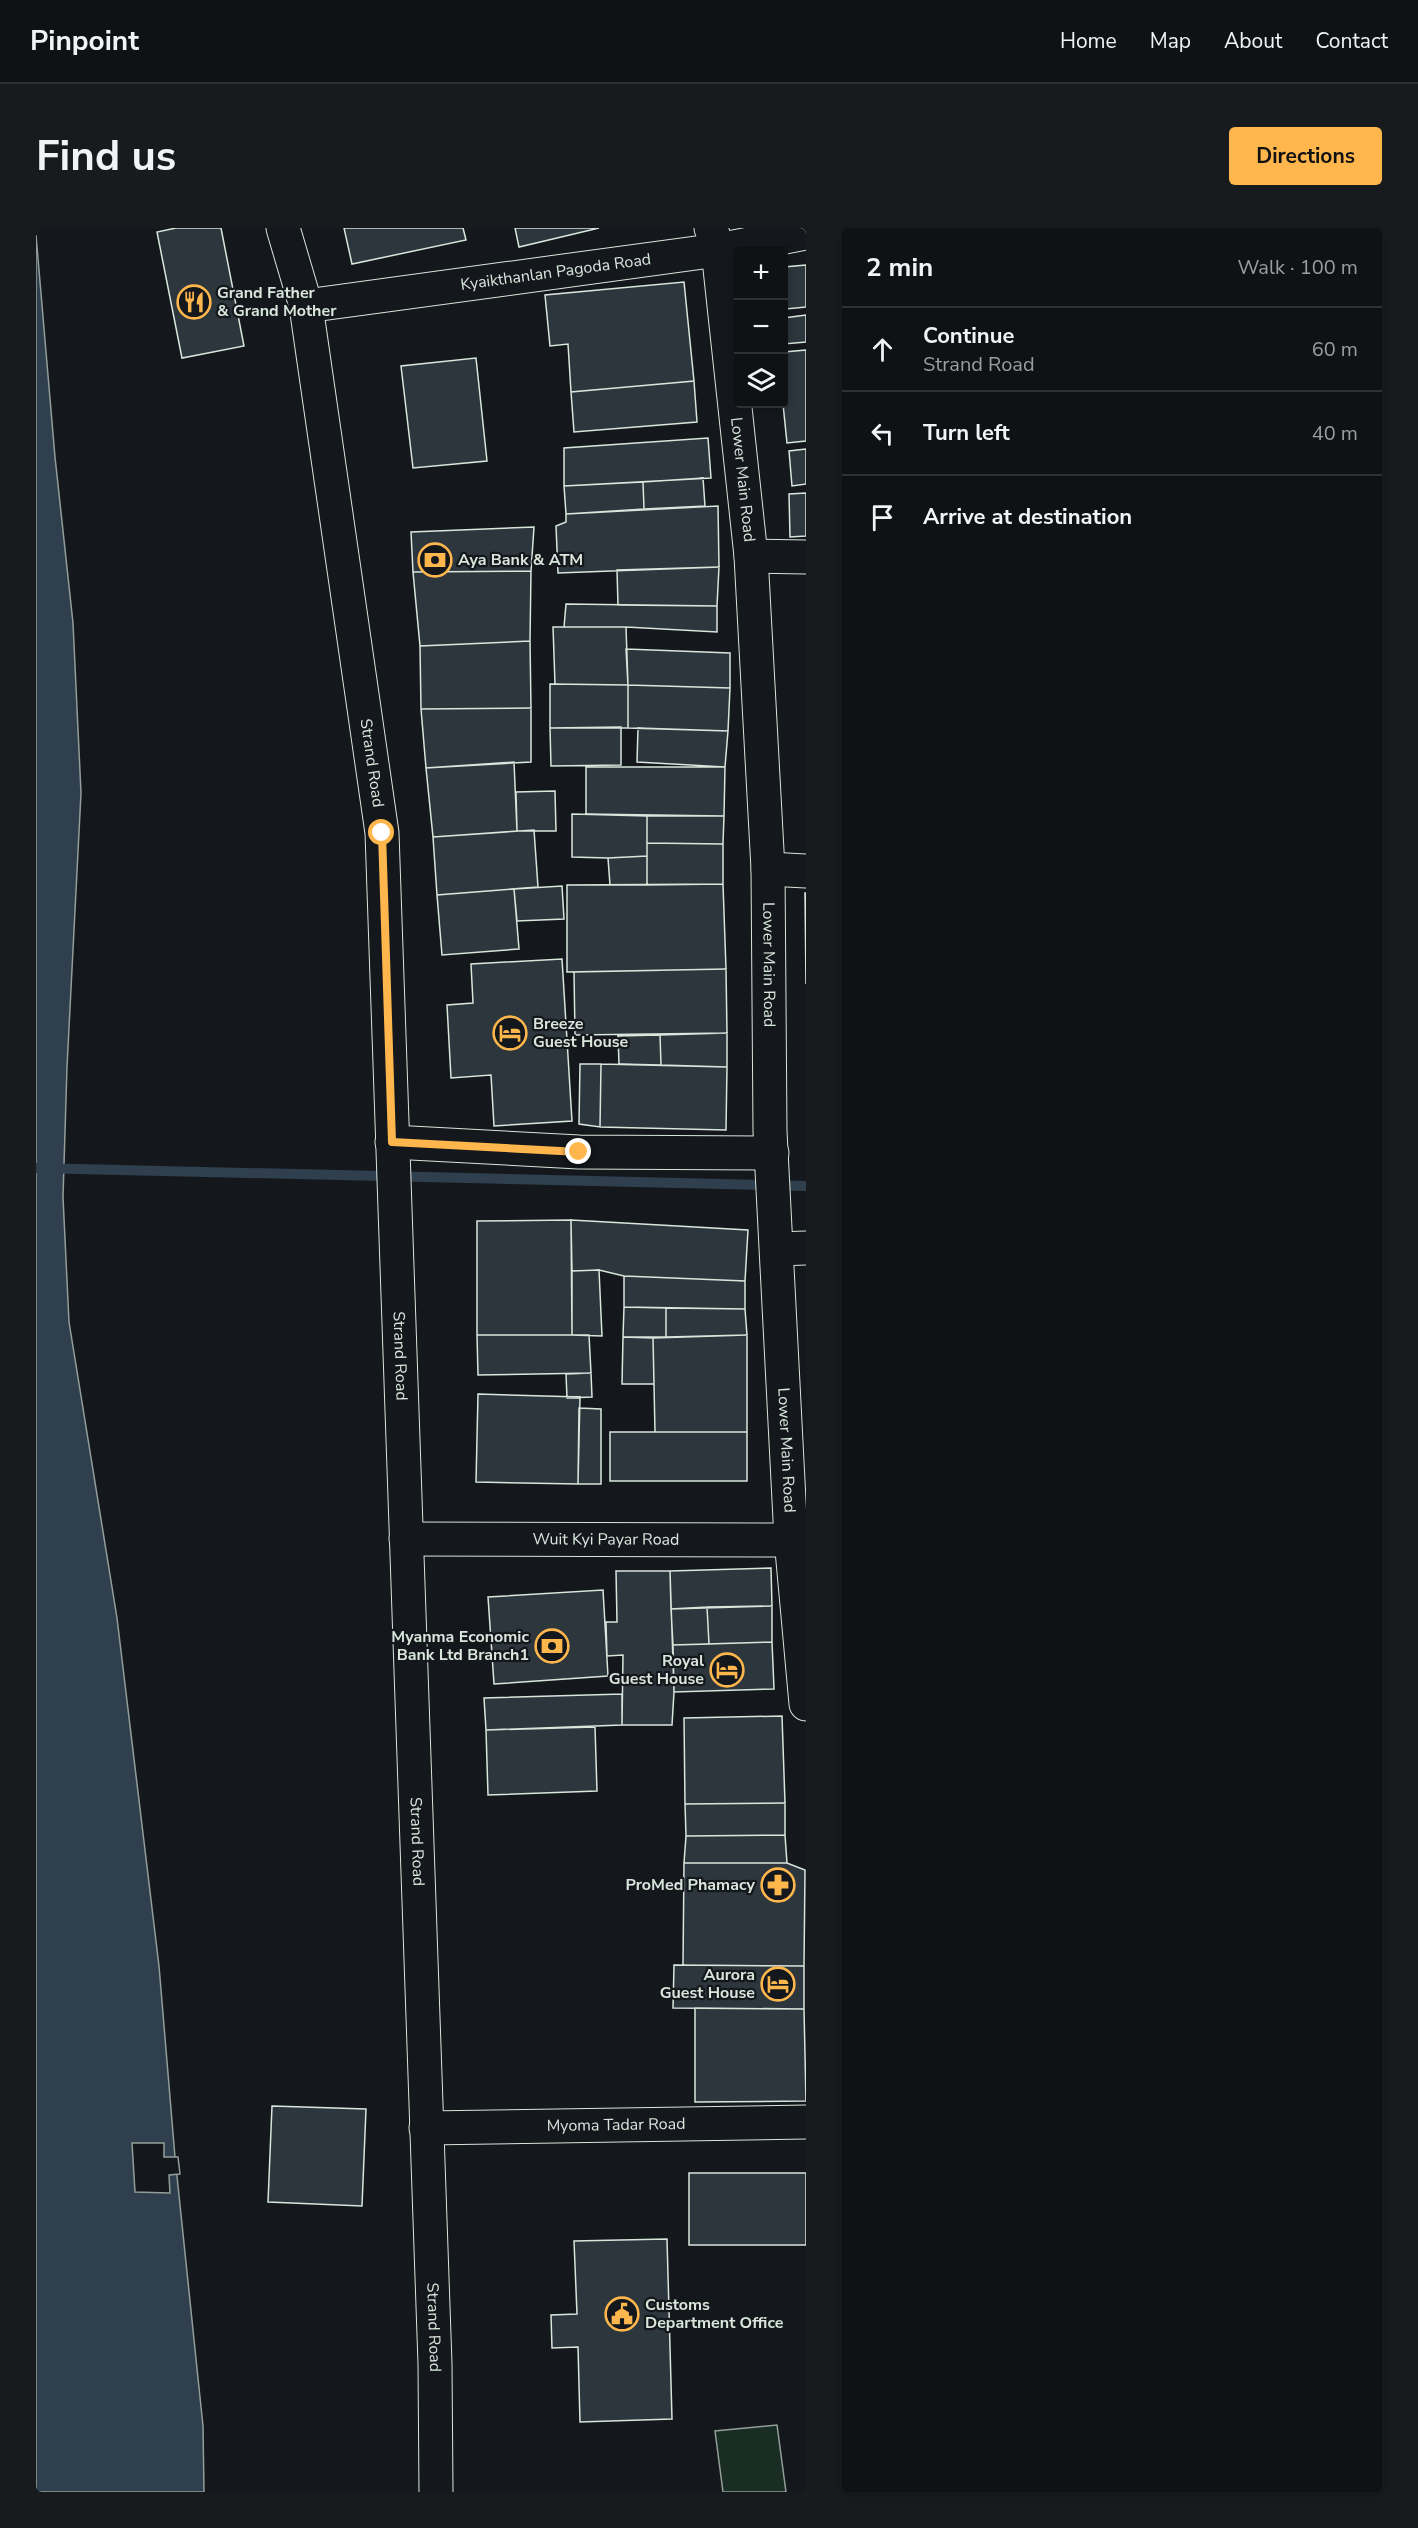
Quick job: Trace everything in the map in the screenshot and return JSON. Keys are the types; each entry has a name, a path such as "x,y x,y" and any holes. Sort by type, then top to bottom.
{"main road":[{"name":"Strand Road","path":"283,228 306,306 382,833 434,2352 436,2492"},
{"name":"Kyaikthanlan Pagoda Road","path":"306,306 715,239 806,233"},
{"name":"Lower Main Road","path":"715,239 751,556 768,869 772,1153 792,1248 799,1539 806,1704"},
{"path":"751,556 806,557"},
{"path":"768,869 806,871"},
{"path":"392,1142 579,1152 772,1153"},
{"name":"Wuit Kyi Payar Road","path":"406,1539 799,1539"},
{"name":"Myoma Tadar Road","path":"426,2128 806,2122"}],"green space":[{"path":"777,2425 786,2492 723,2492 715,2431"}],"water":[{"path":"36,235 55,457 73,623 81,793 63,1197 69,1322 117,1618 159,1966 175,2157 203,2426 204,2492 36,2492"}],"pier":[{"path":"132,2143 164,2143 164,2157 178,2157 180,2174 169,2175 170,2193 135,2192"}],"building":[{"path":"176,228 221,228 244,346 182,358 157,232"},
{"path":"344,228 463,228 466,240 352,264"},
{"path":"515,228 599,228 519,247"},
{"path":"806,265 806,307 788,309 788,267"},
{"path":"684,282 694,381 571,392 568,344 550,346 545,295"},
{"path":"806,315 806,342 788,344 788,317"},
{"path":"806,350 806,441 787,443 783,408 788,408 788,352"},
{"path":"476,358 487,461 413,468 401,366"},
{"path":"694,381 697,422 574,432 571,392"},
{"path":"708,438 711,478 564,486 564,448"},
{"path":"806,449 806,484 792,486 789,451"},
{"path":"703,478 705,506 644,509 643,482"},
{"path":"643,482 644,509 566,514 564,486"},
{"path":"806,493 806,536 790,537 789,494"},
{"path":"718,506 719,567 558,573 556,526 566,522 566,514"},
{"path":"534,527 531,571 413,572 411,532"},
{"path":"719,567 717,606 618,605 617,570"},
{"path":"531,571 530,641 420,646 413,572"},
{"path":"566,604 717,606 717,632 626,627 564,627"},
{"path":"553,627 626,627 628,685 555,684"},
{"path":"530,641 531,708 421,709 420,646"},
{"path":"626,649 730,653 730,688 628,685"},
{"path":"550,684 628,685 628,728 550,728"},
{"path":"628,685 730,688 728,731 628,728"},
{"path":"531,708 531,762 426,768 421,709"},
{"path":"621,727 621,765 551,766 550,728"},
{"path":"638,728 728,731 725,767 637,762"},
{"path":"514,762 517,831 433,837 426,768"},
{"path":"586,767 725,767 724,816 586,814"},
{"path":"555,791 556,831 517,831 516,792"},
{"path":"572,814 647,816 647,856 572,857"},
{"path":"647,816 724,816 723,844 647,843"},
{"path":"534,830 538,887 437,895 433,837"},
{"path":"647,843 723,844 723,884 647,885"},
{"path":"647,856 647,885 610,885 608,858"},
{"path":"723,884 726,969 567,972 567,885"},
{"path":"562,886 564,919 517,921 514,889"},
{"path":"514,889 519,949 442,955 437,895"},
{"path":"805,893 806,893 806,984"},
{"path":"562,959 572,1121 494,1126 491,1075 451,1078 447,1005 473,1003 471,964"},
{"path":"726,969 727,1033 575,1035 574,972"},
{"path":"727,1033 727,1067 661,1065 660,1035"},
{"path":"660,1035 661,1065 619,1064 618,1036"},
{"path":"580,1064 601,1064 600,1127 579,1124"},
{"path":"601,1064 727,1067 726,1130 600,1127"},
{"path":"571,1220 572,1335 477,1335 477,1221"},
{"path":"571,1220 748,1230 745,1281 624,1276 599,1270 572,1271"},
{"path":"599,1270 602,1336 572,1335 572,1271"},
{"path":"624,1276 745,1281 745,1309 624,1307"},
{"path":"624,1307 666,1308 666,1337 623,1337"},
{"path":"666,1308 745,1309 747,1335 666,1337"},
{"path":"477,1335 589,1335 591,1373 478,1375"},
{"path":"747,1335 747,1432 655,1432 653,1338"},
{"path":"623,1337 653,1338 654,1384 622,1384"},
{"path":"591,1373 592,1397 567,1398 566,1374"},
{"path":"478,1394 580,1397 578,1484 476,1482"},
{"path":"579,1408 601,1409 601,1484 578,1484"},
{"path":"610,1432 747,1432 747,1481 610,1481"},
{"path":"771,1568 772,1606 671,1609 670,1571"},
{"path":"616,1571 670,1571 674,1692 672,1725 622,1725 623,1655 607,1656 606,1622 617,1622"},
{"path":"603,1590 608,1676 494,1684 488,1597"},
{"path":"772,1606 772,1642 709,1644 707,1607"},
{"path":"707,1607 709,1644 673,1645 671,1609"},
{"path":"772,1642 774,1689 674,1692 673,1645"},
{"path":"622,1694 622,1725 486,1730 484,1698"},
{"path":"782,1716 785,1803 685,1804 684,1718"},
{"path":"595,1727 597,1791 488,1795 486,1730"},
{"path":"785,1803 785,1835 686,1836 685,1804"},
{"path":"785,1835 787,1863 684,1863 686,1836"},
{"path":"684,1863 787,1863 805,1870 804,1966 683,1965"},
{"path":"674,1965 804,1966 804,2009 673,2008"},
{"path":"695,2008 804,2009 806,2101 695,2102"},
{"path":"272,2106 366,2109 362,2206 268,2202"},
{"path":"689,2173 806,2173 806,2245 689,2245"},
{"path":"667,2239 672,2419 580,2422 578,2347 552,2348 551,2315 577,2314 574,2241"}],"waterway":[{"path":"36,1168 806,1186"}],"place":[{"name":"Grand Father & Grand Mother","path":"194,302"},
{"name":"Aya Bank & ATM","path":"435,560"},
{"name":"Breeze Guest House","path":"510,1033"},
{"name":"Myanma Economic Bank Ltd Branch1","path":"552,1646"},
{"name":"Royal Guest House","path":"727,1670"},
{"name":"ProMed Phamacy","path":"778,1885"},
{"name":"Aurora Guest House","path":"778,1984"},
{"name":"Customs Department Office","path":"622,2314"}],"route":[{"path":"382,833 392,1142 579,1152"}]}
